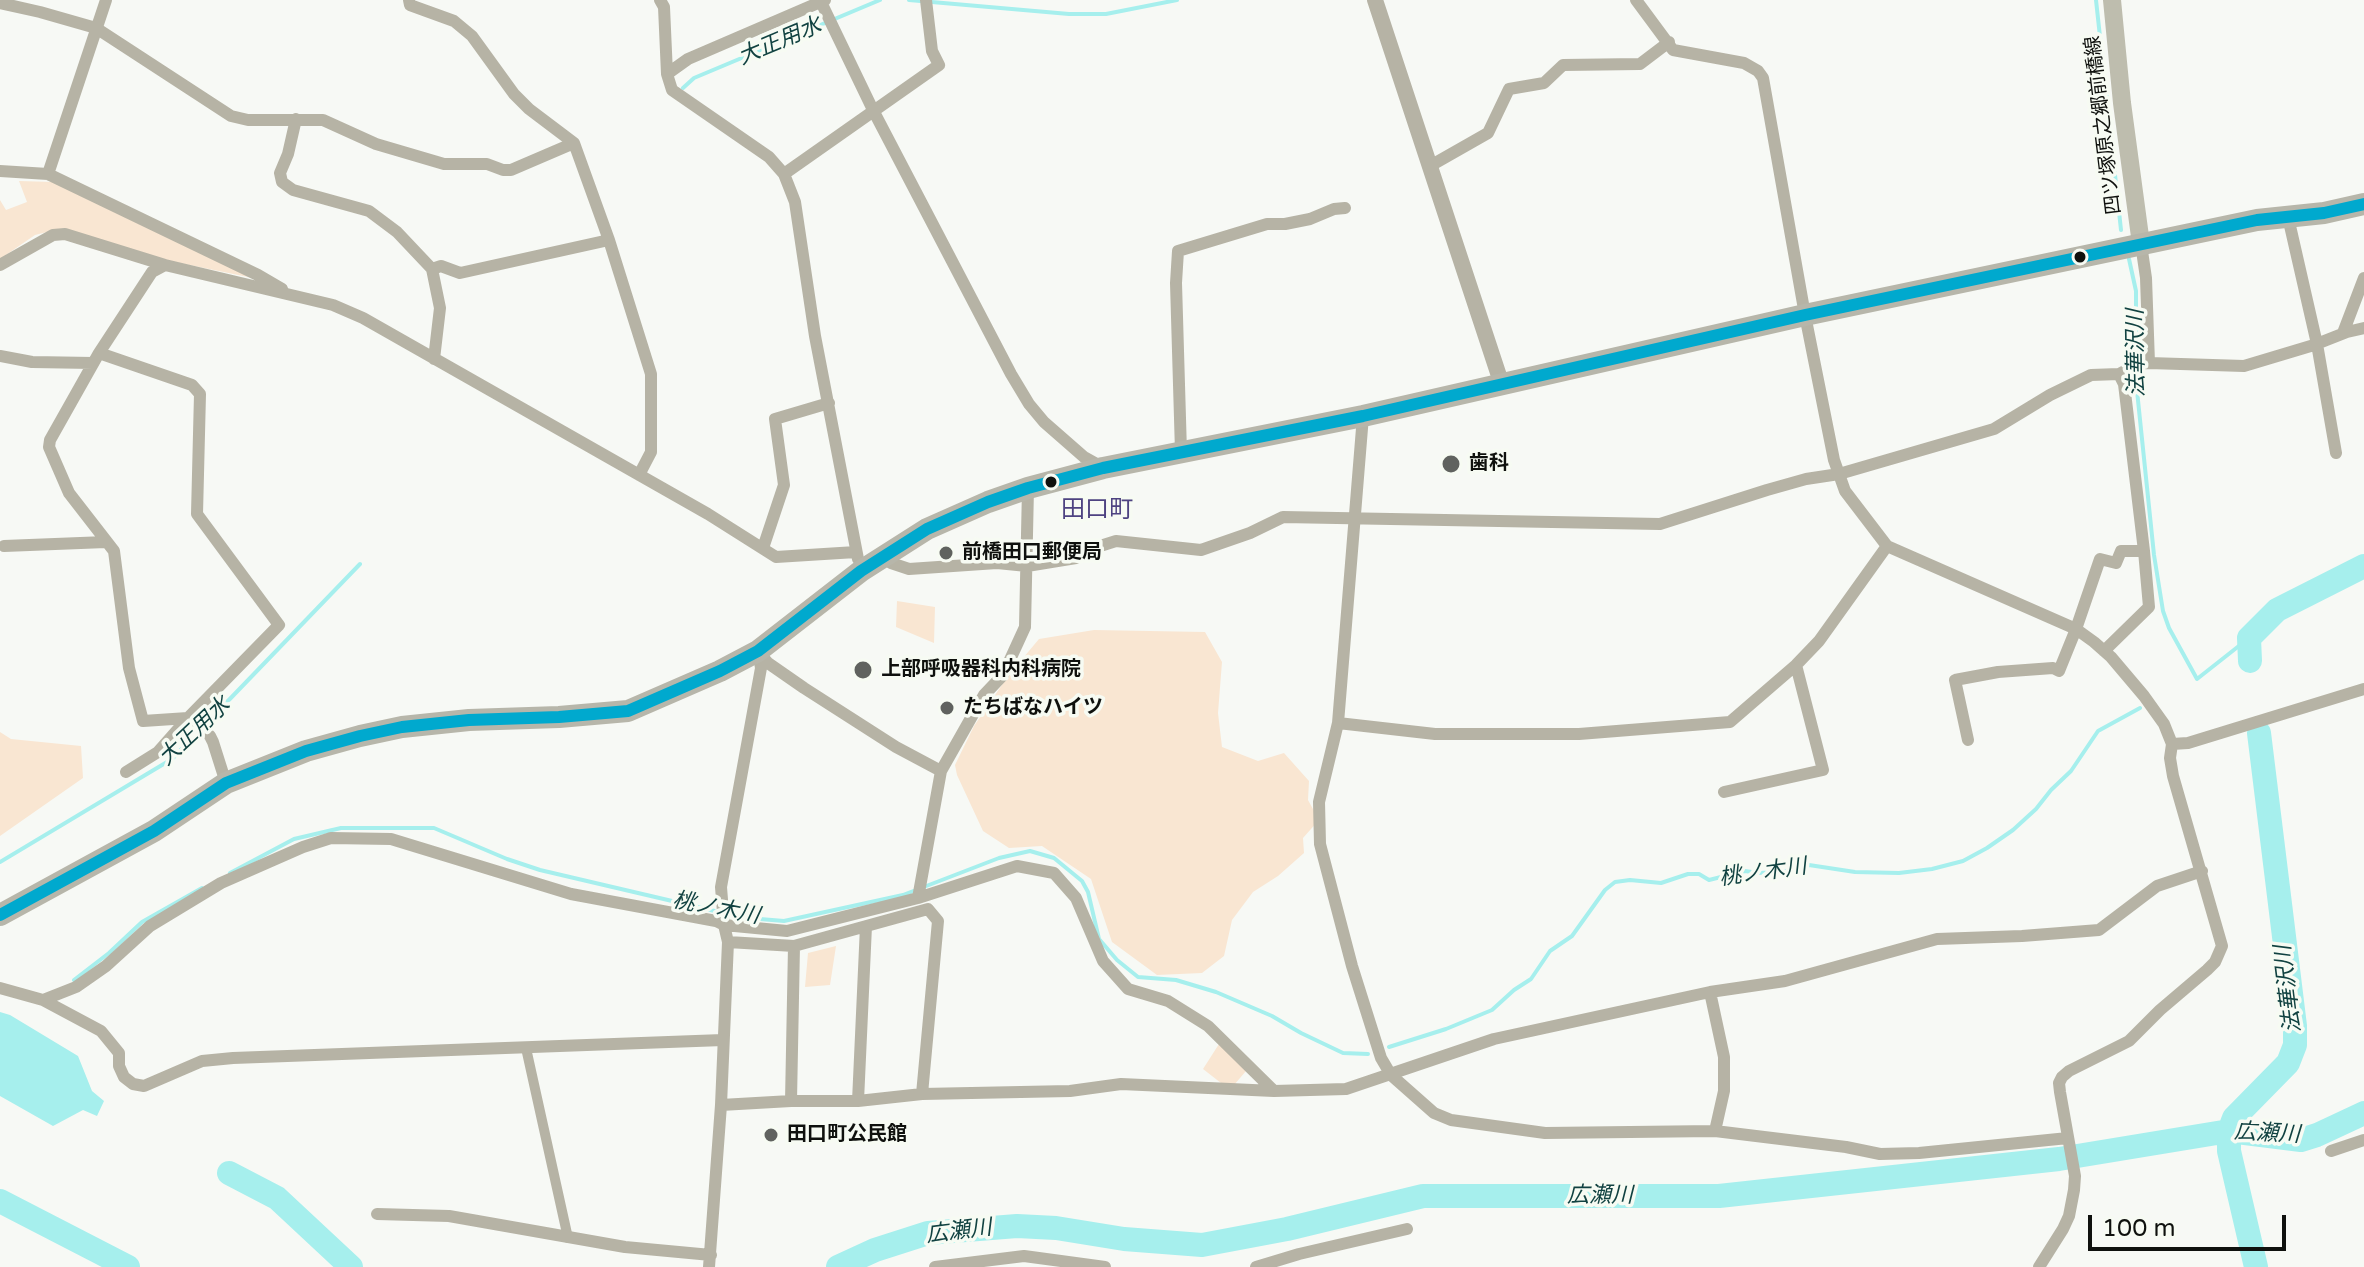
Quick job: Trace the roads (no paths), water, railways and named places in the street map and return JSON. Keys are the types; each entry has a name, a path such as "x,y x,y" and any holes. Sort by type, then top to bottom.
{"highway":[{"path":"2257,220 2297,206 2364,191"},
{"path":"0,915 154,831 226,783 306,751 402,727 628,711 758,651 859,561 882,556 927,529 1028,488 1103,468 1363,416 1805,315 2257,220 2324,213 2364,204"}],"main road":[{"name":"四ツ塚原之郷前橋線","path":"2112,0 2141,244"}],"street":[{"path":"48,174 106,0"},
{"path":"409,0 410,5 454,21 463,28 514,94 574,143 609,240 651,374 651,452 639,475"},
{"path":"0,265 53,235 65,234 165,265 333,305 363,318 708,514 776,557 859,561 815,336 795,202 784,174 769,157 672,90 667,74 664,7 660,0"},
{"path":"1375,0 1502,385"},
{"path":"1636,0 1673,50 1744,63 1763,78 1805,315 1834,460 1845,491 1887,546 2076,629 2104,651 2156,711 2172,744 2170,758 2173,776 2222,946 2220,954 2207,970 2129,1041 2062,1077 2059,1083 2074,1190 2069,1216 2039,1267"},
{"path":"0,3 96,28 231,116 248,120 323,120 376,144 444,164 487,164 503,170 511,170 574,143"},
{"path":"667,74 688,59 822,3 873,110 1029,404 1060,437 1103,468"},
{"path":"784,174 939,65 932,51 927,3"},
{"path":"1430,166 1488,133 1509,89 1544,83 1563,65 1640,64 1669,42"},
{"path":"296,119 280,173 282,182 293,190 369,211 397,232 432,269 440,308 434,359"},
{"path":"0,171 48,174 258,275 295,297"},
{"path":"1181,452 1176,283 1178,251 1267,224 1310,219 1345,208"},
{"path":"2288,217 2317,344 2336,453"},
{"path":"432,269 441,266 460,273 609,240"},
{"path":"2141,244 2146,278 2149,363"},
{"path":"165,265 152,272 96,358 49,447 69,493 114,551 129,668 143,721 192,720 210,736 226,783"},
{"path":"2343,333 2364,278"},
{"path":"882,556 891,563 909,569 997,563 1027,566 1076,558 1116,541 1201,550 1250,533 1283,517 1660,524 1793,483 1839,474 1994,429 2050,395 2091,375 2119,374 2138,364 2149,363 2244,366 2364,328"},
{"path":"0,356 32,362 96,358 192,385 200,394 197,514 279,625 192,720 158,752 126,772"},
{"path":"2104,651 2149,607 2124,384 2119,374"},
{"path":"763,548 784,485 775,419 829,403"},
{"path":"1363,416 1338,723 1319,802 1320,844 1352,966 1381,1058 1391,1075 1434,1113 1451,1120 1545,1133 1715,1131 1880,1154 2068,1140"},
{"path":"918,898 941,771 984,695 1003,675 1025,627 1028,488"},
{"path":"4,546 106,542"},
{"path":"1338,723 1435,734 1579,734 1730,722 1819,641 1887,546"},
{"path":"1968,740 1955,680 1998,672 2053,668 2059,671 2100,559 2116,563 2121,551 2144,551"},
{"path":"758,651 768,663 804,688 896,747 941,771"},
{"path":"377,1214 449,1216 710,1261 728,942 721,887 761,668 758,651"},
{"path":"1724,792 1823,770 1796,665"},
{"path":"2172,744 2188,743 2364,689"},
{"path":"43,1000 76,987 106,966 150,926 221,883 331,838 391,839 571,894 724,925 787,931 918,898 1017,866 1054,873 1076,898 1103,961 1128,989 1168,1001 1208,1026 1274,1091"},
{"path":"721,1105 858,1101 922,1094 1070,1091 1121,1084 1274,1091 1346,1089 1494,1039 1710,992 1785,981 1937,939 2099,930 2157,886 2202,871"},
{"path":"728,942 794,946 928,909 938,921 922,1094"},
{"path":"858,1101 866,926"},
{"path":"791,1101 794,946"},
{"path":"0,988 43,1000 101,1031 119,1053 119,1066 124,1077 133,1084 144,1086 202,1061 233,1058 723,1040"},
{"path":"1710,992 1724,1057 1724,1091 1715,1131"},
{"path":"526,1048 568,1238"},
{"path":"2331,1151 2364,1140"},
{"path":"1256,1267 1407,1229"},
{"path":"937,1267 1024,1256 1105,1267"}],"water":[{"path":"0,1012 78,1056 92,1091 104,1101 97,1116 83,1110 53,1126 0,1096"}],"waterway":[{"name":"大正用水","path":"683,88 694,78 880,0"},
{"name":"大正用水","path":"909,0 1069,14 1106,14 1177,0"},
{"name":"法華沢川","path":"2096,0 2121,230"},
{"name":"法華沢川","path":"2129,259 2136,291 2136,381 2154,555 2163,611 2197,679 2249,638"},
{"name":"大正用水","path":"0,862 172,759 360,564"},
{"name":"桃ノ木川","path":"2250,661 2249,638 2277,610 2364,566"},
{"name":"桃ノ木川","path":"1389,1047 1492,1010 1531,979 1550,951 1572,936 1605,890 1615,882 1661,883 1688,874 1699,874 1709,880 1745,871 1782,872 1809,865 1855,872 1899,873 1963,861 2013,830 2036,809 2071,771 2098,731 2140,708"},
{"name":"法華沢川","path":"2256,1267 2229,1151 2229,1131 2234,1118 2288,1063 2295,1045 2259,733"},
{"name":"桃ノ木川","path":"230,873 294,839 341,828 434,828 540,870 719,912"},
{"name":"桃ノ木川","path":"728,914 784,921 903,895 999,858 1030,851 1054,858 1082,881 1088,892 1099,939 1117,960 1138,977 1176,980 1216,992 1272,1016 1343,1053 1368,1054"},
{"name":"桃ノ木川","path":"74,980 142,922 202,888"},
{"name":"広瀬川","path":"838,1267 875,1250 928,1233 1017,1226 1202,1245 1287,1229 1423,1196 1719,1196 2059,1159 2229,1131 2301,1140 2364,1113"},
{"path":"229,1173 277,1198 351,1267"},
{"path":"0,1201 128,1267"}],"place":[{"name":"歯科","path":"1451,464"},
{"name":"前橋田口郵便局","path":"946,553"},
{"name":"上部呼吸器科内科病院","path":"863,670"},
{"name":"たちばなハイツ","path":"947,708"},
{"name":"田口町公民館","path":"771,1135"}],"district":[{"name":"田口町","path":"1097,511"}]}
